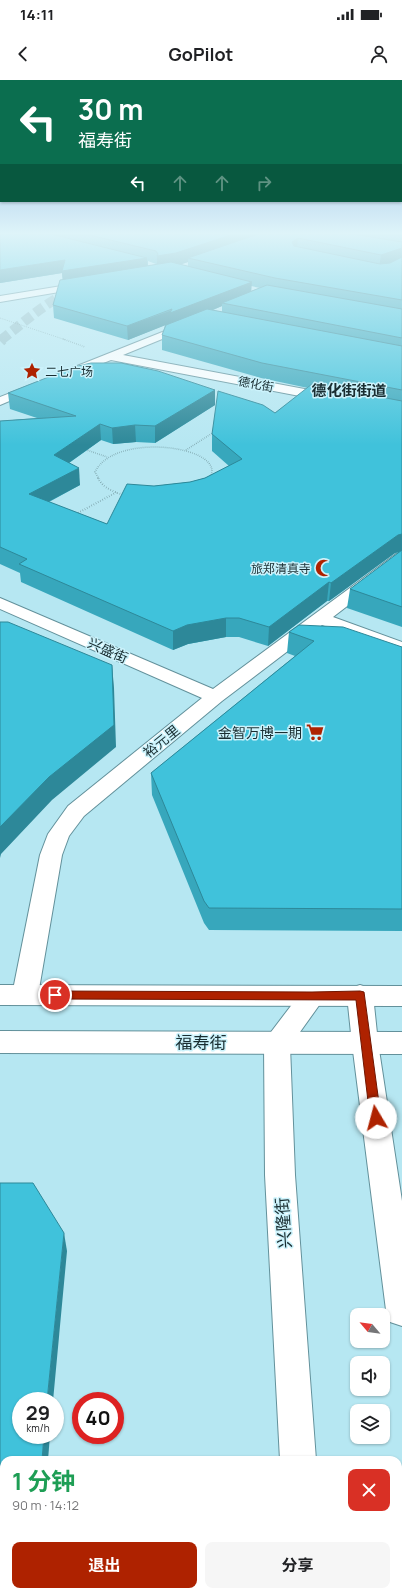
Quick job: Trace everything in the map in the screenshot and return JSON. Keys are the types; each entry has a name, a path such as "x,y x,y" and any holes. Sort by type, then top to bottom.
{"street":[{"path":"58,377 199,320"},
{"name":"德化街","path":"110,356 343,401"},
{"path":"0,401 44,383"},
{"name":"裕元里","path":"25,995 51,855 59,834 76,811 215,697 402,557"},
{"name":"兴盛街","path":"0,603 215,697"},
{"path":"320,618 402,648"},
{"path":"0,995 312,997 402,996"},
{"path":"360,996 365,1043 402,1310"},
{"path":"277,1044 312,997"},
{"name":"福寿街","path":"0,1042 277,1044 402,1043"},
{"name":"兴隆街","path":"277,1044 280,1175 298,1456"}],"path":[{"path":"0,318 110,356"},
{"path":"186,450 218,430"},
{"path":"148,447 186,450 200,455 210,464 212,475 203,485 185,493 161,497 136,496 117,492 106,487 96,477 95,472 97,467 107,457 125,450 148,447"},
{"path":"79,448 107,457"},
{"path":"71,517 117,492"}],"building":[{"path":"53,304 194,304 170,313 172,309 127,326 53,305"},
{"path":"226,304 372,304 402,309 402,338"},
{"path":"207,309 402,346 402,390 262,363 162,335 166,325"},
{"path":"91,363 121,363 158,371 215,390 155,426 135,425 112,428 100,424 54,455 79,468 29,494 107,524 127,484 154,486 190,482 205,478 242,459 212,434 218,391 263,405 275,413 312,384 402,401 402,534 398,535 331,583 329,582 269,627 239,618 226,618 187,625 173,631 19,564 27,559 0,547 0,421 76,416 8,393 74,367"},
{"path":"402,550 402,607 350,589"},
{"path":"0,622 8,622 112,665 114,725 49,777 0,827"},
{"name":"金智万博一期","path":"299,625 343,627 402,647 402,909 209,908 204,901 151,773 314,641 289,632"},
{"path":"0,1183 33,1183 64,1233 48,1392 12,1392 12,1444 43,1444 42,1456 0,1456"}],"tunnel":[{"path":"1,340 49,304"}],"place":[{"name":"二七广场","path":"32,371"},
{"name":"旅郑清真寺","path":"324,568"},
{"name":"金智万博一期","path":"315,732"}],"district":[{"name":"德化街街道","path":"349,390"}],"route":[{"path":"55,995 360,996 376,1118"}]}
